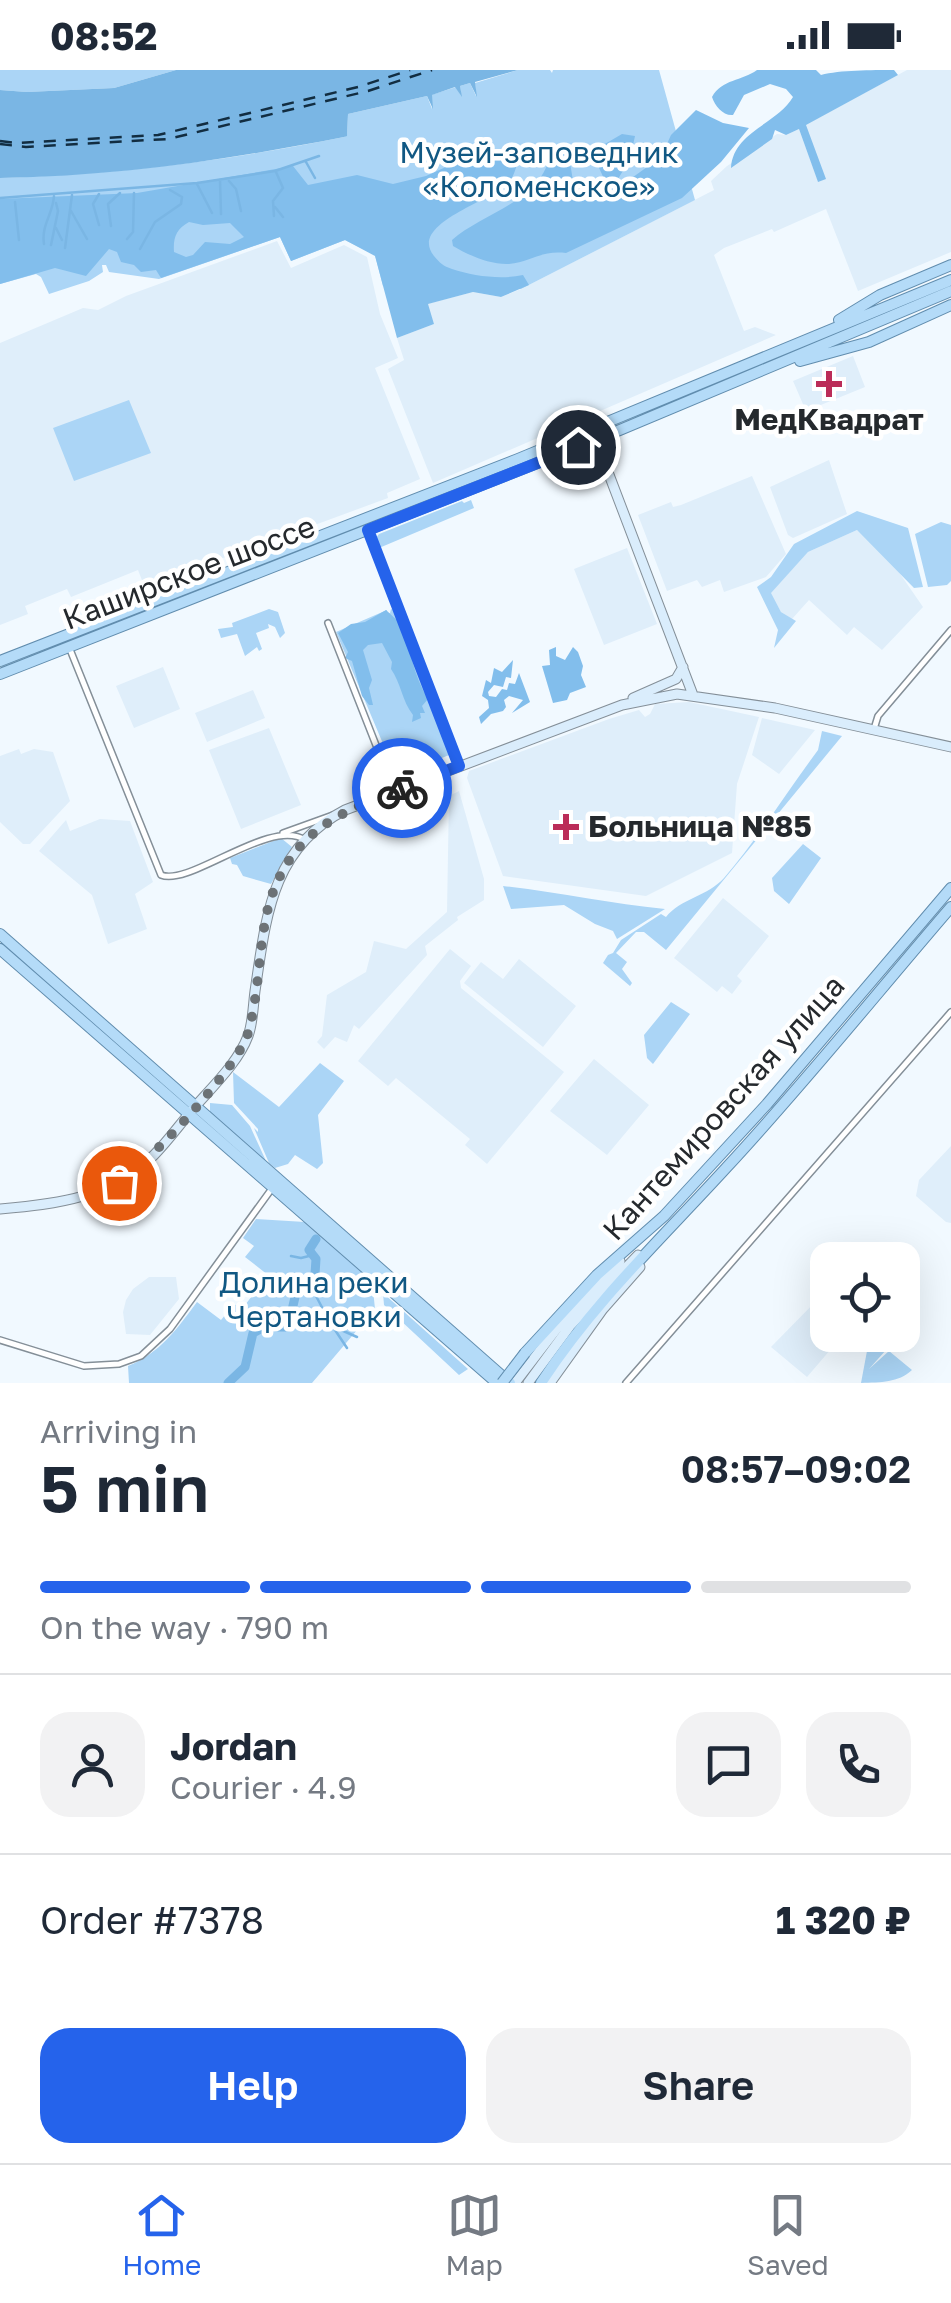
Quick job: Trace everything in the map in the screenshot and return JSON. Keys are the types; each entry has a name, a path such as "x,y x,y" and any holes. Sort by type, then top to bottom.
{"main road":[{"path":"818,334 880,295 951,265"},
{"name":"Каширское шоссе","path":"0,674 368,530 951,280"},
{"name":"Каширское шоссе","path":"0,661 770,368 951,291"},
{"path":"770,368 851,348 951,304"},
{"path":"594,435 693,694"},
{"path":"0,1209 59,1203 119,1183 154,1155 207,1094 248,1036 274,887 307,838 336,815 628,702 676,680 684,667"},
{"path":"677,694 689,682"},
{"path":"628,702 693,694 786,710 950,747"},
{"name":"Кантемировская улица","path":"528,1383 592,1301 666,1221 951,888"},
{"name":"Кантемировская улица","path":"666,1221 722,1172 951,907"},
{"path":"0,934 175,1096 176,1129"},
{"path":"0,949 192,1110 502,1382"},
{"path":"175,1096 194,1098 207,1094"},
{"path":"207,1094 207,1123 274,1186 502,1382"},
{"path":"176,1129 207,1123"},
{"path":"550,1383 603,1309 722,1172"},
{"path":"542,1383 666,1221"},
{"path":"502,1382 597,1274 666,1221"}],"street":[{"path":"368,530 459,766"},
{"path":"328,623 394,791"},
{"path":"874,730 878,716 951,630"},
{"path":"70,646 161,875 172,878 336,815"},
{"path":"292,829 300,830 307,838"},
{"path":"271,839 291,834 307,838"},
{"path":"271,839 290,839 294,855"},
{"path":"626,1383 951,1012"},
{"path":"0,1340 84,1366 119,1364 141,1356 170,1330 274,1186"}],"shaded area":[{"path":"176,70 518,70 475,82 477,97 470,83 460,86 462,97 455,87 432,95 433,109 427,96 348,114 344,137 173,165 0,178 0,90 114,88"},
{"path":"757,70 816,70 821,75 894,70 898,75 806,125 826,179 818,182 799,129 786,135 775,130 772,139 731,168 739,146 793,97 786,89 770,84 744,95 733,115 720,110 712,97 716,91"},
{"path":"907,70 951,70 951,252 858,291 826,209 724,248 714,255 744,331 755,327 776,335 433,483 388,369 404,360 397,338 434,324 427,304 473,292 501,297 521,289 714,190 711,181 727,166 777,134 799,129 818,181 825,179 805,125"},
{"path":"696,110 723,123 749,128 721,162 682,198 566,253 502,264 453,246 452,240 462,232 530,190 556,145 568,150 573,181 615,190 661,157 671,135"},
{"path":"622,134 635,136 630,159 618,179 605,181 595,159 598,148"},
{"path":"510,148 520,154 510,180 441,224 429,244 434,256 449,268 487,276 523,275 529,285 501,297 473,292 428,304 434,324 397,338 375,256 345,240 291,261 280,237 161,278 156,270 141,272 134,265 121,262 117,252 109,249 86,276 55,268 0,284 0,199 137,193 293,166 308,185 357,175 393,184 426,176 459,161 501,158","holes":["189,222 230,223 244,237 230,244 205,242 186,257 174,252 181,228"]},
{"path":"277,241 291,268 344,245 367,257 380,314 398,358 375,368 420,479 387,493 388,498 267,546 231,555 145,588 138,570 71,597 67,589 25,606 28,614 0,625 0,343 83,308 98,310"},
{"name":"МедКвадрат","path":"853,356 865,387 806,411 793,381"},
{"path":"829,460 847,514 793,538 788,535 770,487"},
{"path":"752,476 786,554 766,577 724,592 720,580 702,587 697,580 667,591 638,515 671,502 673,507 681,505"},
{"path":"857,530 894,565 923,607 882,650 854,627 847,635 809,600 792,619 781,612 770,593 808,552"},
{"path":"627,548 657,624 604,645 574,569"},
{"path":"386,610 402,625 428,699 422,706 425,713 412,722 413,715 382,643 363,650 372,680 369,688 373,705 369,705 362,696 352,661 345,658 348,652 338,633"},
{"path":"556,647 556,656 565,660 573,647 578,652 586,687 570,693 567,700 553,703 542,666 550,665 549,650"},
{"path":"513,660 511,678 506,677 503,687 494,685 489,696 496,697 502,689 507,690 509,683 515,684 519,673 530,702 512,713 523,700 509,696 504,700 503,711 491,714 481,724 479,717 489,708 488,700 482,696 486,680 491,683 494,668 502,672"},
{"path":"163,667 180,709 134,728 116,686"},
{"path":"253,690 265,718 207,742 195,713"},
{"path":"689,702 759,717 737,784 732,853 646,896 503,876 467,778 469,771 609,719 639,710 645,717 655,704"},
{"path":"762,718 815,730 779,774 752,755"},
{"path":"269,728 301,805 241,829 209,750"},
{"path":"19,749 21,754 34,749 53,752 70,801 30,844 23,844 0,822 0,756"},
{"path":"459,791 484,879 484,900 457,917 425,946 427,955 359,1029 354,1025 347,1042 335,1037 324,1049 317,1042 322,1036 327,995 366,972 374,941 406,949 447,912 449,796"},
{"path":"100,819 130,821 153,882 135,894 147,929 108,944 92,895 39,851 66,820 70,831"},
{"path":"723,898 769,936 737,976 742,981 732,994 722,986 717,992 674,958"},
{"path":"450,949 471,966 460,981 461,988 564,1072 487,1164 465,1145 470,1139 396,1078 388,1086 358,1061"},
{"path":"519,959 576,1006 543,1047 464,983 481,962 503,979"},
{"path":"594,1059 649,1105 607,1155 550,1111"},
{"path":"951,1146 951,1223 916,1196 919,1180"},
{"path":"149,1277 176,1277 179,1299 150,1335 126,1334 126,1300"},
{"path":"810,1307 810,1352 828,1352 807,1377 771,1347"}],"green space":[{"path":"0,70 176,70 114,88 27,92 0,90"},
{"name":"Музей-заповедник «Коломенское»","path":"518,70 659,70 695,200 521,289 383,286 375,255 345,240 291,261 280,237 159,279 109,272 102,265 103,272 89,281 49,294 36,274 0,284 0,178 173,165 344,137 348,114 427,96 432,109 431,95 456,87 461,95 460,86 470,83 476,96 475,83"},
{"path":"129,400 151,453 74,481 53,428"},
{"path":"471,500 474,508 379,548 375,539 379,534"},
{"path":"857,511 908,528 923,587 914,588 857,530 808,552 771,593 781,612 796,621 774,648 778,630 757,587 771,577 794,544"},
{"path":"941,522 951,525 951,581 928,587 915,534"},
{"path":"269,609 278,612 285,633 280,638 275,627 268,624 269,628 256,633 262,649 259,651 257,647 245,656 237,634 221,638 218,629 233,627 232,623"},
{"path":"391,609 396,611 449,755 397,777 336,632 387,610 390,613"},
{"path":"822,731 842,736 666,950 644,932 636,932 616,953 627,962 622,969 632,983 630,986 603,963 608,955 621,940 661,914 666,917 724,878 818,750"},
{"path":"281,838 292,847 271,884 243,876 237,865 232,864 230,858"},
{"path":"803,844 821,858 789,904 774,891 772,878"},
{"path":"503,886 665,909 617,939 613,931 564,905 511,909"},
{"path":"671,1002 690,1014 653,1064 647,1058 644,1035"},
{"path":"320,1063 344,1081 318,1115 323,1163 317,1169 295,1155 288,1164 275,1168 254,1128 258,1129 234,1103 233,1072 279,1107"},
{"path":"210,1103 232,1105 250,1126 266,1161 210,1112"},
{"name":"Долина реки Чертановки","path":"256,1219 305,1222 372,1280 375,1309 312,1383 129,1383 128,1366 159,1347 197,1302 221,1320 234,1304 242,1309 268,1275 245,1257 254,1246 243,1238"},
{"path":"383,1293 468,1369 459,1375 384,1305"},
{"path":"867,1352 884,1352 869,1369 890,1352 912,1370 895,1380 861,1383"}],"waterway":[{"path":"0,198 197,183 275,171 319,156"},
{"path":"306,162 315,178"},
{"path":"274,216 273,201 283,188 276,172"},
{"path":"220,181 221,214"},
{"path":"229,181 236,189 241,211"},
{"path":"197,184 212,213"},
{"path":"140,249 155,222 181,204 182,197 170,190"},
{"path":"111,226 108,204 120,193"},
{"path":"127,239 133,232 134,193"},
{"path":"99,194 93,204 99,225"},
{"path":"65,248 72,195"},
{"path":"44,244 54,196"},
{"path":"15,202 19,240"},
{"path":"51,245 56,203"},
{"path":"275,207 283,217"},
{"path":"71,211 87,239"},
{"path":"56,228 62,240"},
{"path":"228,1383 245,1367 253,1333 264,1327 288,1327 296,1293 315,1274 316,1259 309,1250 316,1239"},
{"path":"291,1256 313,1255"},
{"path":"309,1283 332,1326 357,1337"},
{"path":"333,1327 347,1348"}],"ferry route":[{"path":"0,141 158,135 358,87 410,70"},
{"path":"0,144 26,147 168,139 368,91 432,70"}],"way so far":[{"path":"119,1183 154,1155 218,1080 248,1036 264,923 274,887 294,855 328,820 402,788"}],"place":[{"name":"МедКвадрат","path":"829,384"},
{"name":"Больница №85","path":"566,827"}],"route":[{"path":"402,788 459,766 368,530 578,447"}]}
